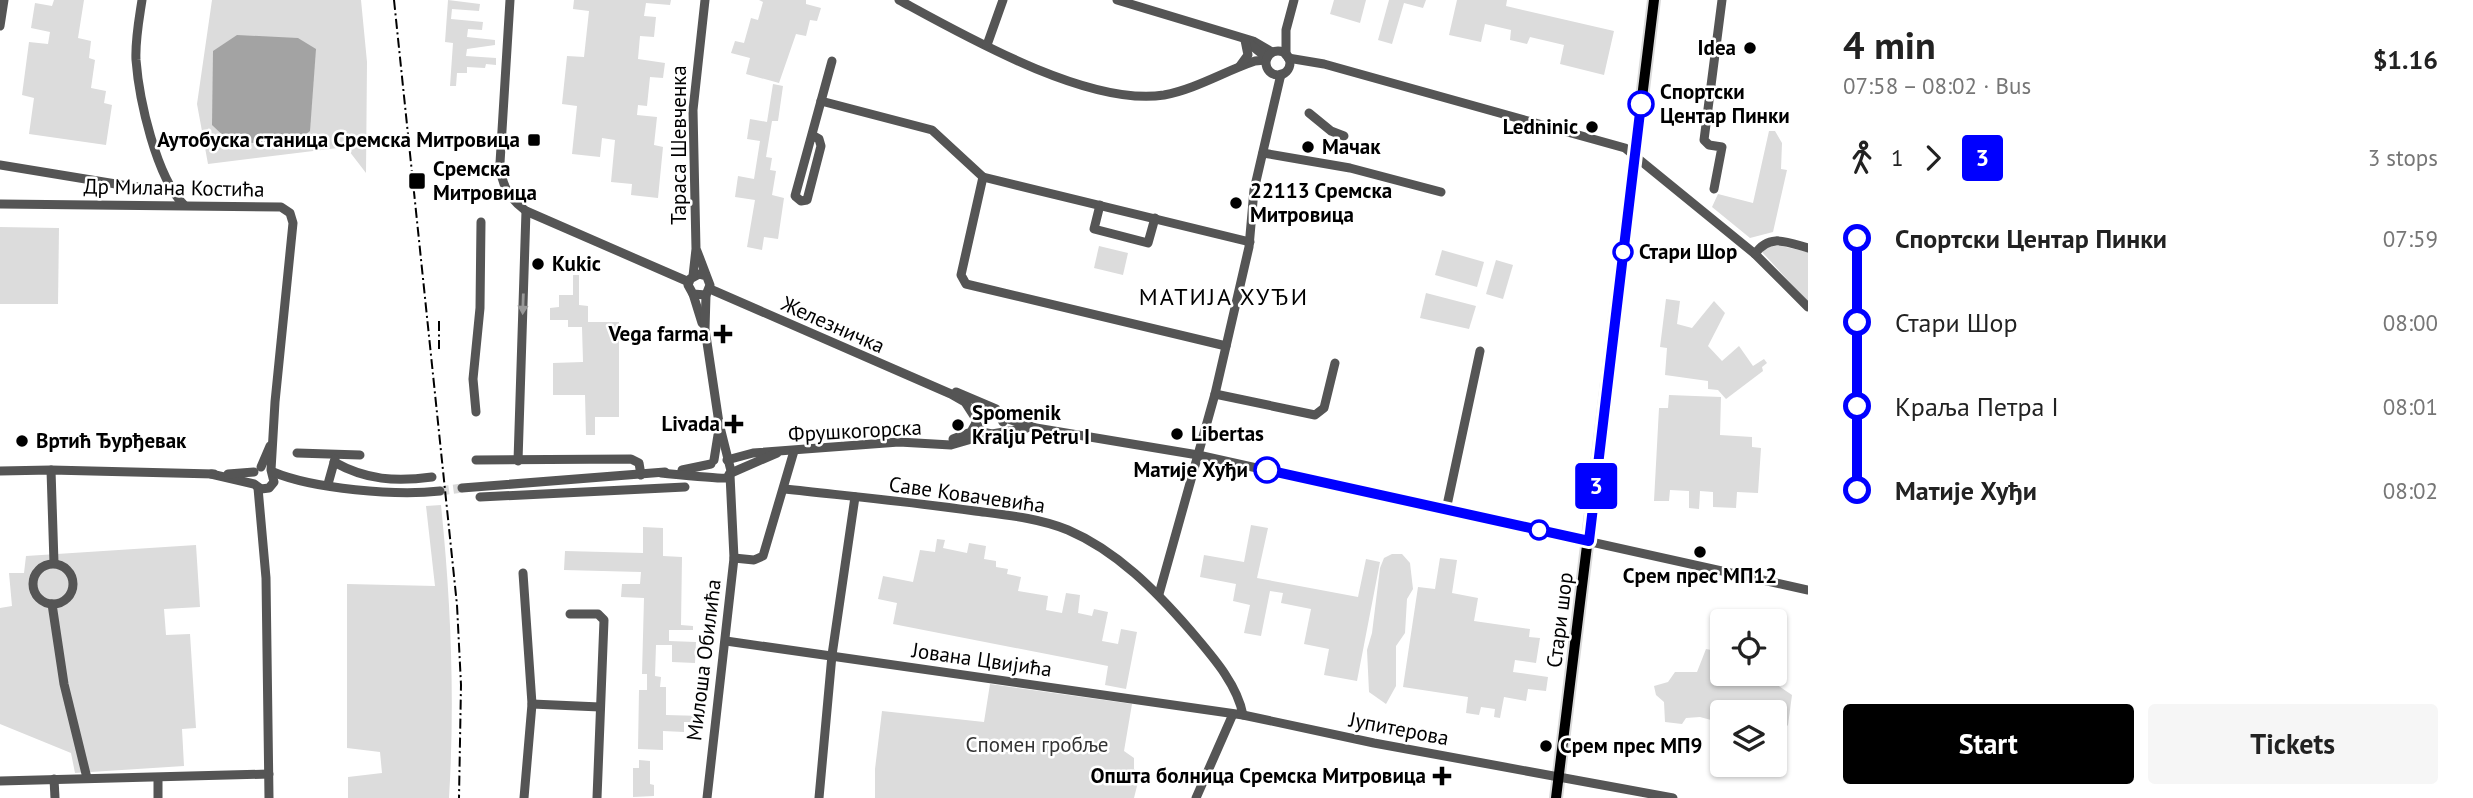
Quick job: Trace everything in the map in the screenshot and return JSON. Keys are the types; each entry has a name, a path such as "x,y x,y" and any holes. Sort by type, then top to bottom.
{"main road":[{"name":"Стари шор","path":"1556,798 1654,0"}],"street":[{"path":"0,26 4,0"},
{"path":"142,0 137,39 139,80 149,125 172,190 184,205"},
{"path":"510,0 500,140 501,179 509,196 526,211 691,279 706,276"},
{"name":"Тараса Шевченка","path":"691,279 696,249 693,110 705,0"},
{"path":"899,0 987,46 1083,85 1122,95 1163,95 1239,68 1276,62 1324,64 1606,142 1634,154 1755,254 1808,307"},
{"path":"987,46 1003,0"},
{"path":"1117,0 1245,40 1276,62"},
{"path":"1159,594 1215,394 1250,242 1254,190 1275,106 1276,62 1294,0"},
{"path":"1714,189 1722,147 1706,143 1704,136 1723,0"},
{"path":"1239,68 1248,55 1245,40"},
{"path":"811,135 819,139 821,146 807,200 802,201 795,196 811,135 832,61"},
{"path":"821,101 932,130 983,177 1250,242"},
{"path":"1309,113 1331,131 1345,136"},
{"path":"1263,153 1350,168 1441,192"},
{"path":"0,165 128,187 172,190"},
{"path":"983,177 962,281 1226,346"},
{"name":"Др Милана Костића","path":"0,204 281,207 292,217 273,434 265,470"},
{"path":"1100,205 1094,229 1148,243 1155,218"},
{"path":"518,461 526,211"},
{"path":"476,412 473,379 480,308 481,222"},
{"path":"1755,254 1762,243 1769,240 1808,248"},
{"name":"Тараса Шевченка","path":"696,249 706,276 708,292 705,329"},
{"path":"691,279 693,294 705,329 719,423"},
{"name":"Железничка","path":"693,294 708,292 943,391 965,402 976,421"},
{"path":"1447,510 1480,351"},
{"path":"1215,394 1315,415 1324,408 1335,363"},
{"name":"Железничка","path":"943,391 969,396 988,408"},
{"path":"1002,417 994,432 982,432 976,421 979,413 988,408 996,409 1002,417 1036,428 1198,455 1808,590"},
{"name":"Фрушкогорска","path":"934,443 964,436 971,432 976,421"},
{"name":"Милоша Обилића","path":"707,798 734,558 730,474 719,423"},
{"name":"Милоша Обилића","path":"719,423 712,462 714,477 725,494 733,525"},
{"name":"Фрушкогорска","path":"712,462 753,453 899,442 958,444 994,432 1036,428"},
{"path":"734,558 754,560 763,556 785,489 794,451"},
{"path":"297,453 335,459 360,456"},
{"name":"Фрушкогорска","path":"714,477 725,479 730,474 777,453"},
{"path":"335,459 364,477 407,481 432,477"},
{"path":"328,484 335,459"},
{"path":"477,460 631,459 639,463 642,475"},
{"path":"462,488 642,475 712,462"},
{"path":"51,470 54,564"},
{"path":"265,470 263,521 269,798"},
{"path":"263,487 275,480 265,470"},
{"path":"0,471 211,474 265,470 299,481 406,493 440,491"},
{"path":"661,473 714,477"},
{"path":"211,474 263,487 299,481"},
{"path":"579,478 580,493"},
{"path":"480,497 685,487"},
{"name":"Саве Ковачевића","path":"785,489 1042,522 1095,545 1159,594 1230,682 1238,696 1238,714"},
{"path":"819,798 832,655 855,497"},
{"path":"54,564 68,570 74,585 67,599 52,604 38,598 33,583 39,569 54,564"},
{"path":"523,573 532,704 523,798"},
{"path":"52,604 64,684 87,778"},
{"path":"570,614 598,614 604,620 597,798"},
{"name":"Јована Цвијића","path":"726,641 1238,714"},
{"path":"532,704 600,707"},
{"path":"1196,798 1238,714"},
{"name":"Јупитерова","path":"1238,714 1374,743 1673,798"},
{"path":"0,781 158,779 269,774"},
{"path":"54,779 55,798"},
{"path":"158,779 158,798"}],"green space":[{"path":"54,0 84,0 78,38 91,41 89,58 95,60 91,88 106,91 104,103 112,105 106,145 29,134 34,98 22,95 29,42 48,44 50,32 31,28 35,3 52,6"},
{"path":"212,0 361,0 367,62 366,173 346,147 208,164 197,104"},
{"path":"448,0 480,4 479,11 452,9 451,19 483,22 482,30 468,29 467,37 495,40 495,45 467,49 466,56 496,58 496,65 486,64 485,68 467,67 467,73 457,73 456,86 450,86 453,43 445,42"},
{"path":"574,0 671,0 670,5 646,3 644,16 656,17 654,37 640,36 638,59 665,63 663,78 650,77 647,106 638,105 637,115 657,117 654,145 663,147 658,198 631,195 632,184 611,182 615,140 602,138 600,157 572,154 577,106 562,104 567,56 584,57 589,11 573,9"},
{"path":"759,0 806,0 806,4 821,8 817,21 810,20 806,36 796,34 779,83 746,74 750,58 731,53 735,41 744,43 751,18 758,20 763,2"},
{"path":"1334,0 1366,0 1360,23 1330,14"},
{"path":"1389,0 1426,0 1423,8 1404,3 1392,44 1378,40"},
{"path":"1457,0 1507,0 1506,6 1614,31 1604,75 1560,64 1564,45 1530,37 1527,44 1510,40 1511,30 1485,24 1481,42 1449,35"},
{"path":"773,84 783,86 778,121 772,121 766,157 772,158 770,170 776,171 772,195 784,198 778,239 764,237 762,250 747,247 755,200 735,197 738,176 754,179 760,141 747,139 750,119 767,122"},
{"path":"1769,131 1775,131 1782,143 1781,169 1787,170 1773,232 1750,238 1712,207 1718,194 1753,203"},
{"path":"0,227 59,228 58,304 0,304"},
{"path":"1772,244 1808,252 1808,302 1762,252"},
{"path":"1099,246 1128,253 1123,275 1094,268"},
{"path":"1442,250 1484,262 1477,287 1435,275"},
{"path":"1496,260 1513,265 1503,299 1486,294"},
{"path":"573,275 579,275 579,305 588,306 588,322 619,322 619,417 595,417 595,435 586,435 585,395 553,395 553,363 583,362 582,327 568,327 568,320 550,320 550,308 559,307 559,295 573,295"},
{"path":"1426,293 1476,306 1469,329 1420,318"},
{"path":"1666,299 1680,301 1677,324 1692,328 1714,301 1725,313 1708,346 1722,361 1739,346 1753,366 1764,359 1767,363 1762,367 1763,371 1726,399 1718,390 1708,389 1708,381 1665,375 1667,348 1660,347"},
{"path":"1669,395 1721,397 1720,435 1752,437 1752,447 1761,448 1758,493 1737,492 1736,508 1713,507 1713,492 1700,491 1699,509 1689,508 1689,491 1670,490 1669,501 1654,501 1659,408 1668,408"},
{"path":"441,505 451,652 449,798 348,798 348,777 382,773 380,752 347,748 347,584 435,586 426,506"},
{"path":"1251,525 1268,528 1257,578 1358,597 1366,559 1380,562 1357,681 1324,675 1329,649 1304,644 1311,609 1281,603 1283,593 1270,591 1261,636 1244,633 1250,605 1233,601 1236,584 1200,577 1204,555 1244,562"},
{"path":"643,527 663,528 663,556 682,557 681,625 693,626 693,630 669,630 669,641 696,642 695,663 672,662 672,645 656,645 655,676 661,677 660,687 666,687 666,715 703,716 703,722 684,722 684,732 663,731 663,750 638,749 639,690 647,690 647,674 642,674 644,598 621,597 622,584 640,584 641,572 564,570 565,551 643,553"},
{"path":"937,539 945,540 943,548 967,553 969,543 986,546 984,559 996,561 996,567 1008,569 1007,574 1021,577 1018,591 1048,596 1046,610 1062,613 1066,593 1080,595 1078,613 1092,616 1094,609 1108,612 1102,641 1118,644 1121,629 1137,632 1126,689 1105,685 1108,666 893,624 897,603 878,599 883,576 913,582 920,550 935,552"},
{"path":"196,545 200,607 164,609 166,635 190,634 196,728 182,729 184,766 75,773 71,753 0,724 0,608 12,606 9,573 24,573 26,556"},
{"path":"1392,554 1402,554 1410,563 1413,589 1407,599 1405,633 1396,646 1396,686 1386,704 1369,692 1367,650 1372,633 1380,568 1384,558"},
{"path":"1440,558 1457,560 1452,593 1478,598 1474,621 1530,629 1529,637 1540,638 1536,663 1515,660 1513,672 1548,677 1546,691 1528,689 1526,701 1504,697 1500,718 1494,717 1495,709 1481,707 1479,715 1466,713 1468,697 1403,687 1418,587 1435,589"},
{"path":"1706,649 1710,650 1710,686 1779,686 1792,695 1788,725 1787,700 1710,700 1710,720 1700,717 1686,718 1682,724 1665,722 1664,702 1656,695 1654,686 1668,682 1675,672 1697,672"},
{"name":"Спомен гробље","path":"990,684 1132,704 1124,751 1134,758 1134,769 1140,774 1134,798 875,798 875,769 882,711 984,722"},
{"path":"639,760 650,761 650,784 654,785 654,796 633,797 633,768 639,768"}],"shaded area":[{"path":"237,35 298,38 316,49 310,131 297,141 279,146 228,140 212,125 213,51"}],"tunnel":[{"path":"440,491 462,488"}],"railway":[{"path":"394,0 457,605 461,685 459,798"},
{"path":"439,321 439,349"}],"bus line":[{"name":"3","path":"1267,470 1589,541 1641,104"}],"place":[{"name":"Idea","path":"1750,48"},
{"name":"Спортски Центар Пинки","path":"1641,104"},
{"name":"Ledninic","path":"1592,127"},
{"name":"Аутобуска станица Сремска Митровица","path":"534,140"},
{"name":"Мачак","path":"1308,147"},
{"name":"Сремска Митровица","path":"417,181"},
{"name":"22113 Сремска Митровица","path":"1236,203"},
{"name":"Стари Шор","path":"1623,252"},
{"name":"Kukic","path":"538,264"},
{"name":"Vega farma","path":"723,334"},
{"name":"Livada","path":"734,424"},
{"name":"Spomenik Kralju Petru I","path":"958,425"},
{"name":"Libertas","path":"1177,434"},
{"name":"Вртић Ђурђевак","path":"22,441"},
{"name":"Матије Хуђи","path":"1267,470"},
{"name":"Срем прес МП12","path":"1700,552"},
{"name":"Срем прес МП9","path":"1546,746"},
{"name":"Општа болница Сремска Митровица","path":"1442,776"}],"district":[{"name":"МАТИЈА ХУЂИ","path":"1224,297"}]}
